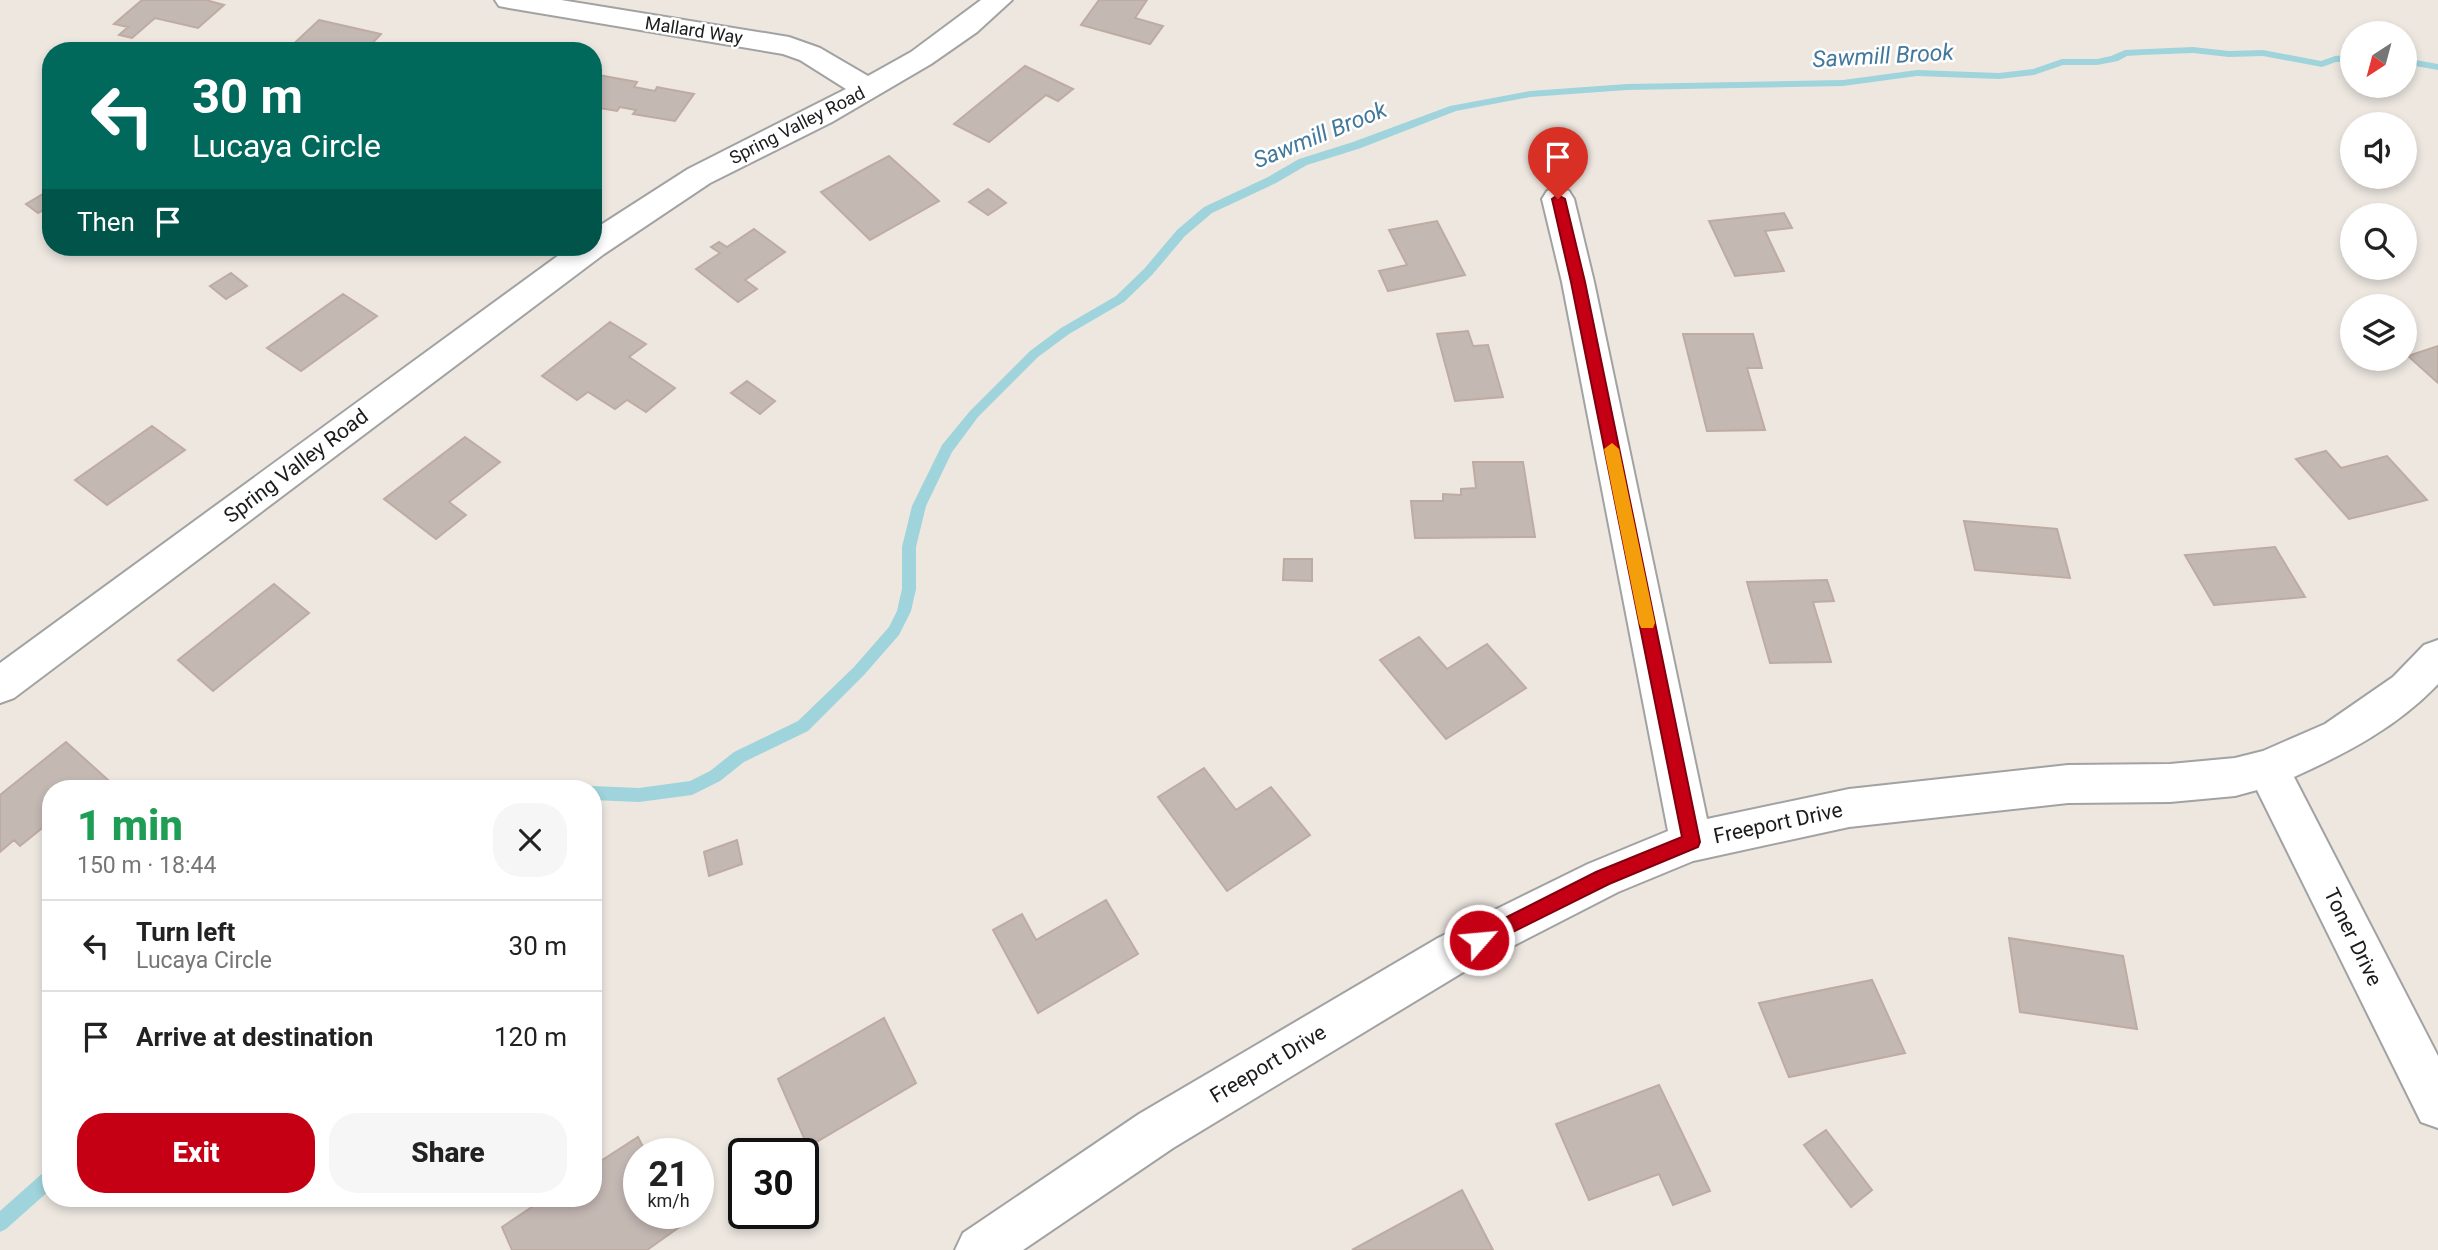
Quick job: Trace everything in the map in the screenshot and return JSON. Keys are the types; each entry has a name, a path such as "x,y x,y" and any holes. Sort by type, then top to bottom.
{"street":[{"name":"Mallard Way","path":"509,0 789,46 810,54 868,89"},
{"name":"Spring Valley Road","path":"602,239 699,176 868,89 951,37 998,0"},
{"path":"1558,199 1578,282 1691,842"},
{"name":"Spring Valley Road","path":"7,668 578,256"},
{"name":"Freeport Drive","path":"980,1250 1156,1131 1454,953 1603,878 1691,842 1849,808 2068,784 2200,781 2235,777 2268,769 2339,737 2376,713 2407,689 2438,657"},
{"name":"Toner Drive","path":"2268,769 2438,1105"}],"building":[{"path":"142,0 206,0 224,5 198,28 155,18 132,38 119,35 128,27 114,24"},
{"path":"1099,0 1147,0 1135,18 1163,26 1150,44 1081,25"},
{"path":"319,20 381,34 373,42 296,42"},
{"path":"1025,66 1073,89 1058,101 1046,95 989,142 954,124"},
{"path":"602,76 637,82 634,87 655,91 657,87 694,94 675,121 633,114 636,110 620,107 617,111 602,108"},
{"path":"889,156 939,201 870,240 821,192"},
{"path":"988,189 1006,203 988,215 969,202"},
{"path":"42,195 42,211 38,213 26,204"},
{"path":"1784,213 1792,228 1765,231 1784,271 1735,276 1709,221"},
{"path":"1437,221 1465,275 1388,291 1379,271 1407,265 1389,230"},
{"path":"754,229 785,252 745,280 757,289 738,302 696,269 720,253 711,247 719,242 727,247"},
{"path":"231,273 247,286 226,299 210,286"},
{"path":"343,294 377,316 301,371 267,348"},
{"path":"610,322 646,344 629,357 675,388 646,412 627,400 615,409 588,392 577,400 542,376"},
{"path":"1468,331 1473,346 1488,345 1503,397 1455,401 1437,334"},
{"path":"1683,334 1753,334 1762,368 1747,368 1765,430 1707,431"},
{"path":"2438,346 2438,383 2417,364 2417,353"},
{"path":"747,381 775,401 760,414 731,393"},
{"path":"152,426 185,450 107,505 75,480"},
{"path":"465,437 500,462 449,502 466,515 436,539 384,499"},
{"path":"2326,451 2341,468 2387,456 2427,500 2349,519 2296,459"},
{"path":"1473,462 1523,462 1535,537 1415,538 1411,501 1443,501 1443,494 1461,495 1461,489 1476,488"},
{"path":"1964,521 2057,529 2070,578 1975,570"},
{"path":"2275,547 2305,597 2214,605 2185,555"},
{"path":"1284,559 1312,559 1312,581 1283,580"},
{"path":"1827,580 1834,601 1813,602 1831,662 1770,663 1747,582"},
{"path":"274,584 309,613 213,691 178,660"},
{"path":"1419,637 1447,669 1487,644 1526,688 1446,739 1380,660"},
{"path":"66,742 108,780 42,780 42,828 20,846 14,840 0,852 0,795"},
{"path":"1204,768 1236,810 1271,787 1310,835 1227,891 1158,797"},
{"path":"737,840 742,864 709,876 704,852"},
{"path":"1106,900 1138,954 1038,1013 993,930 1022,914 1036,940"},
{"path":"2009,938 2123,956 2137,1029 2020,1012"},
{"path":"1872,980 1905,1053 1789,1077 1759,1003"},
{"path":"884,1018 916,1083 819,1140 819,1138 804,1138 778,1079"},
{"path":"1659,1085 1710,1191 1673,1205 1659,1174 1589,1200 1556,1124"},
{"path":"1826,1130 1872,1190 1851,1207 1804,1145"},
{"path":"623,1147 623,1229 677,1229 647,1250 512,1250 502,1227 532,1207 602,1207 602,1160"},
{"path":"1462,1190 1493,1250 1352,1250"}],"waterway":[{"name":"Sawmill Brook","path":"602,793 639,795 692,788 715,776 739,757 803,726 859,671 894,631 904,611 909,589 909,547 919,506 947,449 974,414 1034,354 1065,331 1120,299 1148,272 1181,233 1208,210 1303,162 1357,145 1454,108 1530,94 1627,87 1843,83 1917,73 1999,76 2034,72 2062,62 2097,62 2114,59 2125,53 2142,52 2193,50 2229,54 2263,53 2322,64 2340,59"},
{"name":"Sawmill Brook","path":"2417,63 2438,67"},
{"name":"Sawmill Brook","path":"0,1223 42,1185"}],"slow traffic":[{"path":"1612,449 1647,623"}],"route":[{"path":"1479,940 1603,878 1691,842 1578,282 1558,199"}]}
